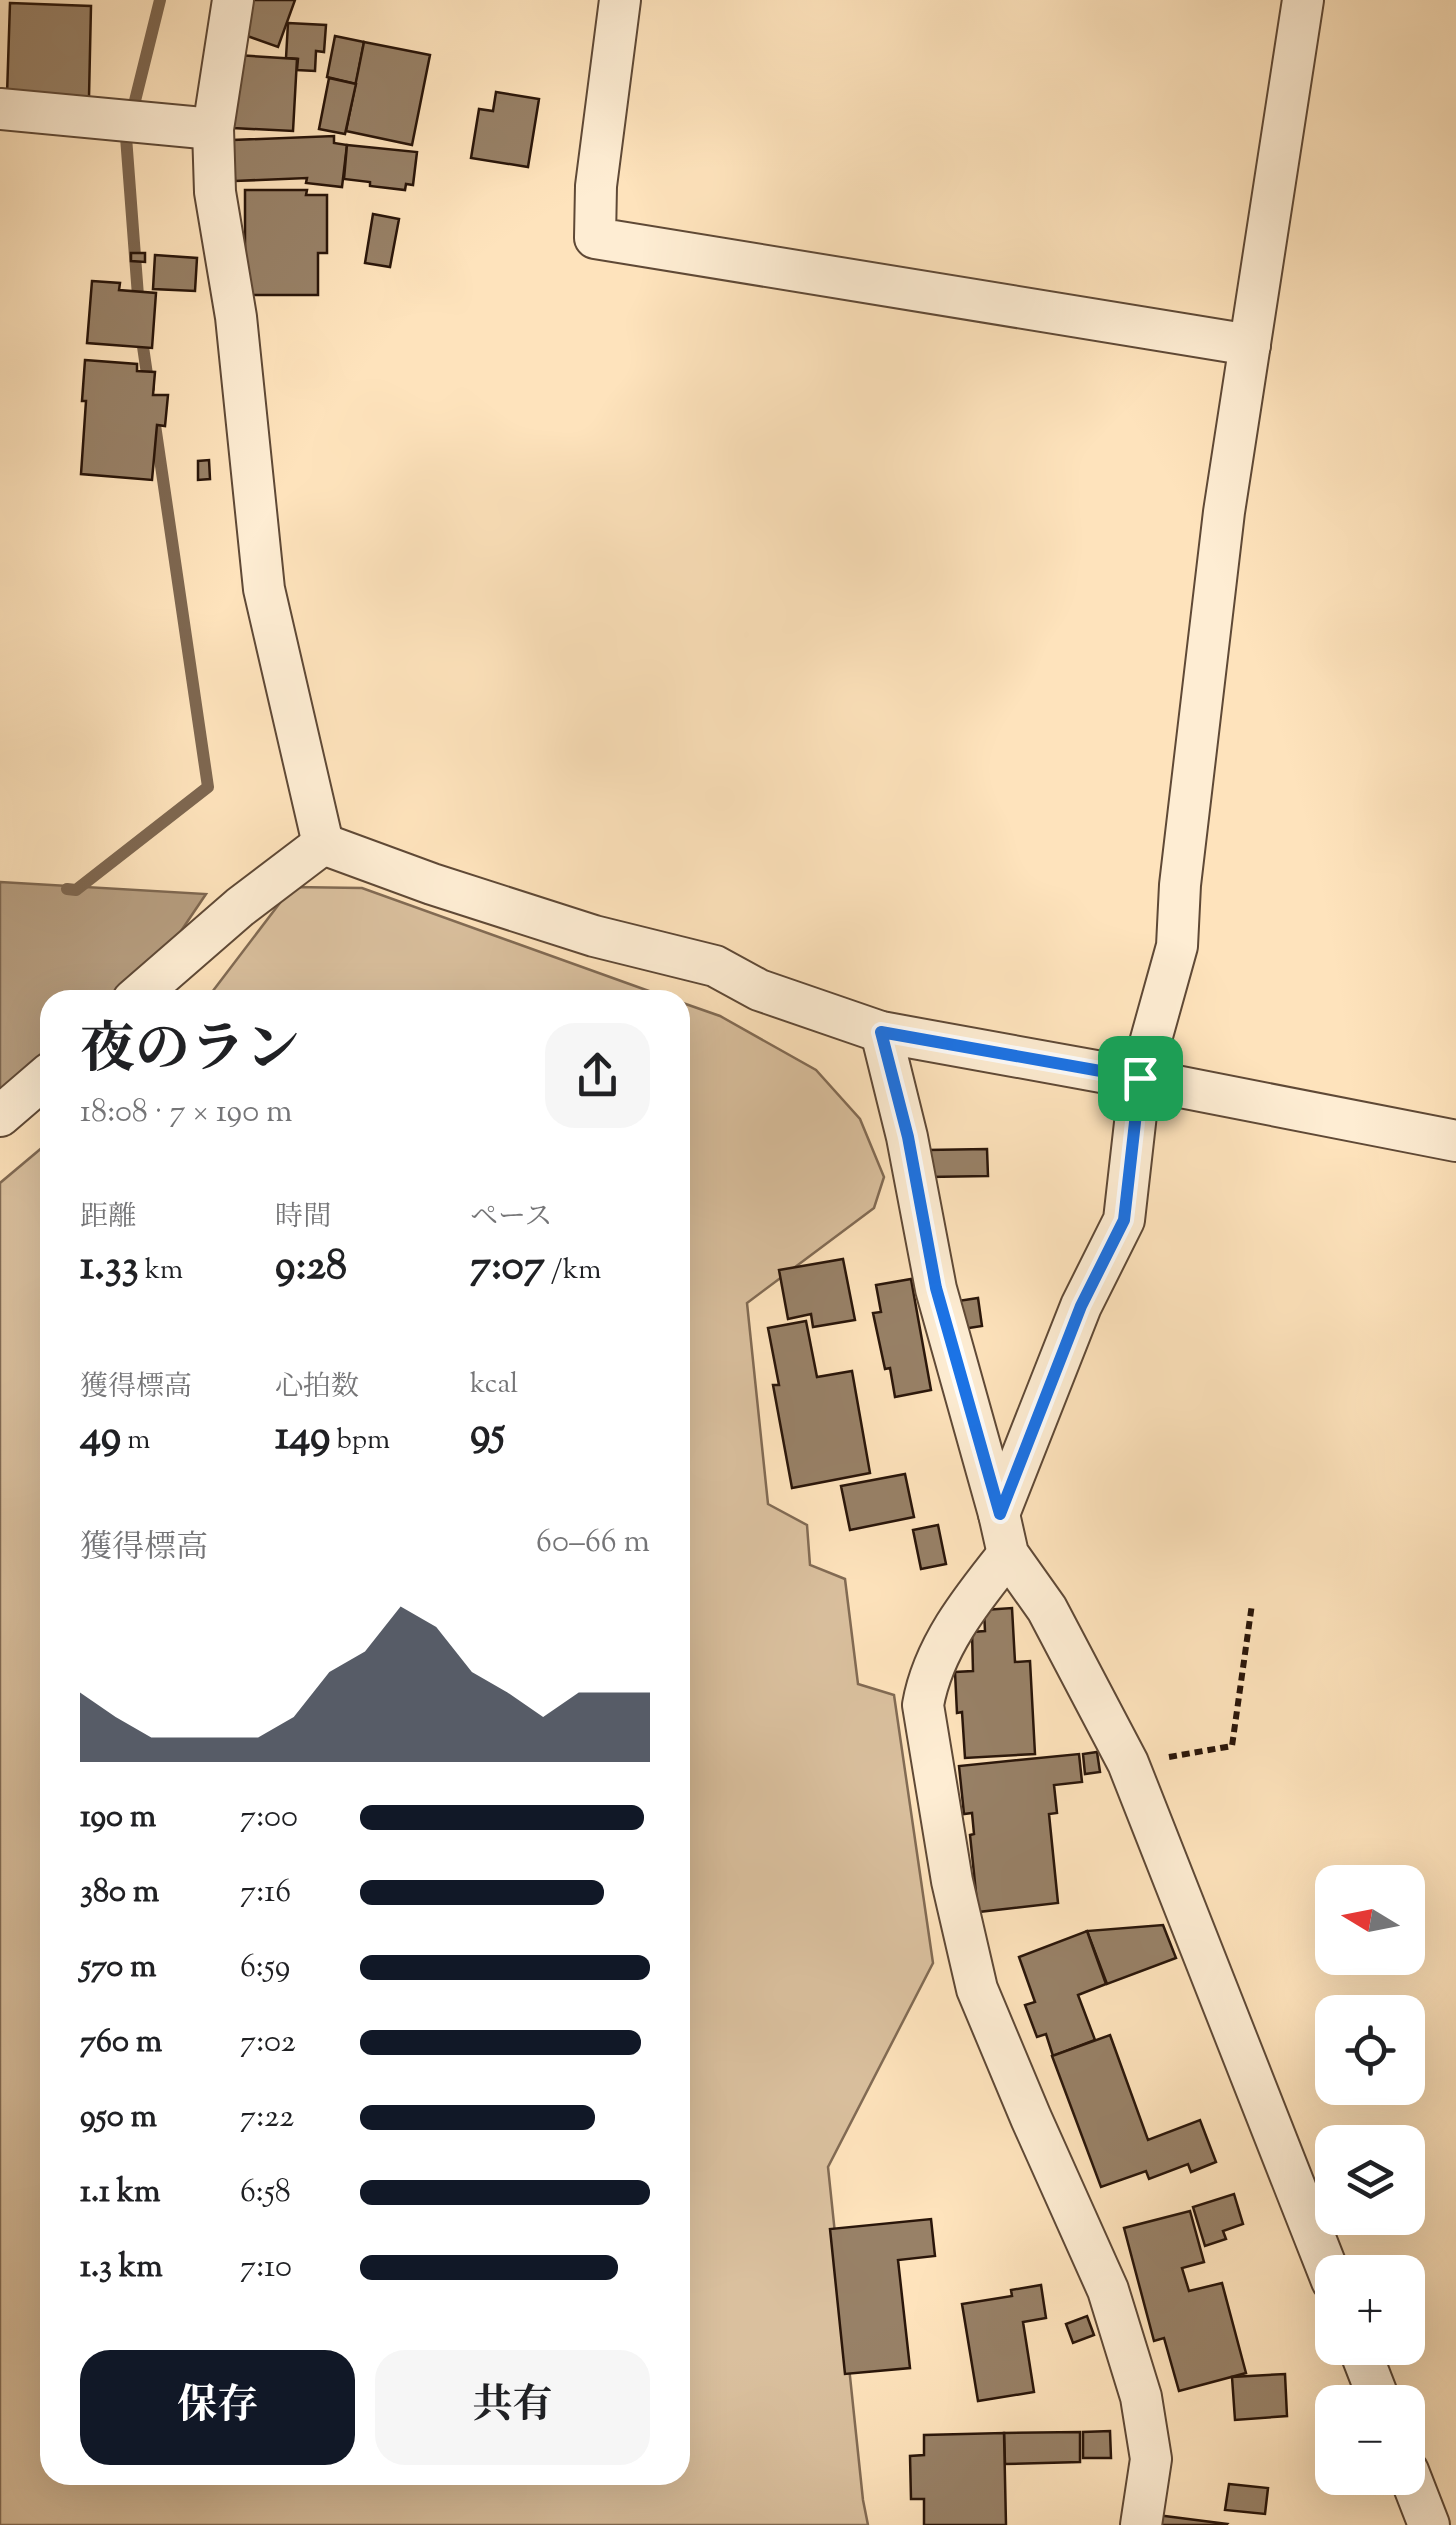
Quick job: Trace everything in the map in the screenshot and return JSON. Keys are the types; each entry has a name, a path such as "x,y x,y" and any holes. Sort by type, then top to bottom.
{"street":[{"path":"234,0 213,128 215,192 236,317 264,589 323,844"},
{"path":"620,0 596,186 595,238 1250,345"},
{"path":"1000,1514 1081,1306 1124,1220 1140,1078 1177,946 1180,885 1222,532 1303,0"},
{"path":"0,109 213,128"},
{"path":"145,990 240,907 323,844"},
{"path":"323,844 594,936 715,966 759,990 881,1032 1140,1078 1456,1141"},
{"path":"881,1032 908,1137 936,1288 1008,1554 1047,1610 1128,1764 1321,2255"},
{"path":"0,1116 40,1082"},
{"path":"1008,1554 962,1611 927,1682 922,1705 952,1881 977,1989 1108,2290 1142,2398 1151,2459 1141,2525"},
{"path":"1417,2495 1429,2525"}],"path":[{"path":"1128,1764 1232,1746 1252,1604"}],"shaded area":[{"path":"0,882 206,894 156,968 130,990 40,990 40,1064 0,1098"},
{"path":"292,887 362,888 646,990 214,990"},
{"path":"690,1006 720,1016 816,1070 860,1119 884,1177 874,1208 747,1303 768,1504 807,1525 810,1565 845,1579 858,1684 894,1695 933,1963 828,2167 868,2525 0,2525 0,1183 40,1149 40,2485 690,2485"}],"building":[{"path":"251,0 295,0 278,47 239,33"},
{"path":"10,3 91,6 89,97 7,95"},
{"path":"288,23 326,25 324,52 316,51 315,71 297,70 298,59 286,58"},
{"path":"335,36 364,42 356,84 327,77"},
{"path":"364,42 430,55 412,145 346,131"},
{"path":"237,55 297,59 293,131 233,128"},
{"path":"329,78 356,84 345,134 319,129"},
{"path":"496,92 539,99 528,167 471,158 479,109 493,111"},
{"path":"334,136 334,143 347,145 342,187 306,183 307,178 235,181 233,140"},
{"path":"347,145 417,152 413,185 406,184 405,190 344,179"},
{"path":"245,190 307,190 306,195 327,195 327,253 318,253 318,295 245,295"},
{"path":"373,214 399,219 390,267 365,263"},
{"path":"131,253 145,253 145,262 131,261"},
{"path":"155,255 197,258 195,291 153,289"},
{"path":"92,281 120,283 119,290 156,293 152,348 87,343"},
{"path":"85,360 137,364 137,371 155,372 153,395 168,395 165,426 157,425 152,480 81,474"},
{"path":"209,460 210,479 198,480 198,461"},
{"path":"987,1149 988,1176 928,1177 927,1150"},
{"path":"843,1259 855,1320 813,1327 811,1314 788,1319 779,1270"},
{"path":"911,1279 931,1390 895,1397 873,1313 881,1312 876,1285"},
{"path":"978,1298 982,1326 962,1329 958,1301"},
{"path":"806,1321 817,1377 852,1371 870,1473 792,1488 773,1385 779,1385 768,1328"},
{"path":"905,1474 914,1517 850,1530 841,1486"},
{"path":"938,1525 946,1564 921,1569 913,1530"},
{"path":"1012,1608 1015,1662 1030,1661 1035,1754 965,1758 955,1672 973,1671 972,1632 985,1631 984,1610"},
{"path":"1097,1752 1100,1772 1085,1774 1083,1754"},
{"path":"1079,1754 1082,1782 1054,1785 1057,1813 1049,1814 1058,1903 978,1912 970,1835 974,1834 972,1813 964,1814 959,1766"},
{"path":"1163,1925 1176,1958 1107,1984 1087,1931"},
{"path":"1087,1931 1106,1984 1078,1995 1095,2040 1053,2056 1046,2034 1037,2037 1025,2005 1035,2002 1019,1957"},
{"path":"1110,2035 1148,2140 1200,2120 1216,2162 1191,2172 1188,2164 1149,2179 1146,2171 1101,2187 1052,2056"},
{"path":"1234,2194 1243,2224 1223,2231 1226,2239 1205,2246 1193,2207"},
{"path":"1190,2211 1204,2262 1182,2268 1189,2291 1222,2283 1246,2373 1179,2391 1164,2338 1154,2341 1124,2228"},
{"path":"931,2219 935,2256 898,2260 910,2368 845,2374 830,2229"},
{"path":"1041,2285 1046,2318 1023,2322 1034,2392 978,2401 962,2304 1012,2296 1011,2290"},
{"path":"1087,2316 1094,2335 1073,2343 1066,2324"},
{"path":"1285,2374 1287,2416 1235,2420 1232,2377"},
{"path":"1110,2431 1111,2458 1083,2458 1083,2432"},
{"path":"1080,2432 1080,2462 1005,2464 1004,2433"},
{"path":"1004,2433 1006,2525 924,2525 924,2499 911,2499 910,2456 924,2455 924,2435"},
{"path":"1229,2484 1268,2488 1265,2514 1225,2510"},
{"path":"1157,2515 1227,2524 1156,2525"}],"waterway":[{"path":"139,309 126,137 160,0"},
{"path":"141,333 149,388"},
{"path":"67,889 76,890 208,787 154,418"}],"route":[{"path":"881,1032 1140,1078 1124,1220 1081,1306 1000,1514 936,1288 908,1137 881,1032"}]}
